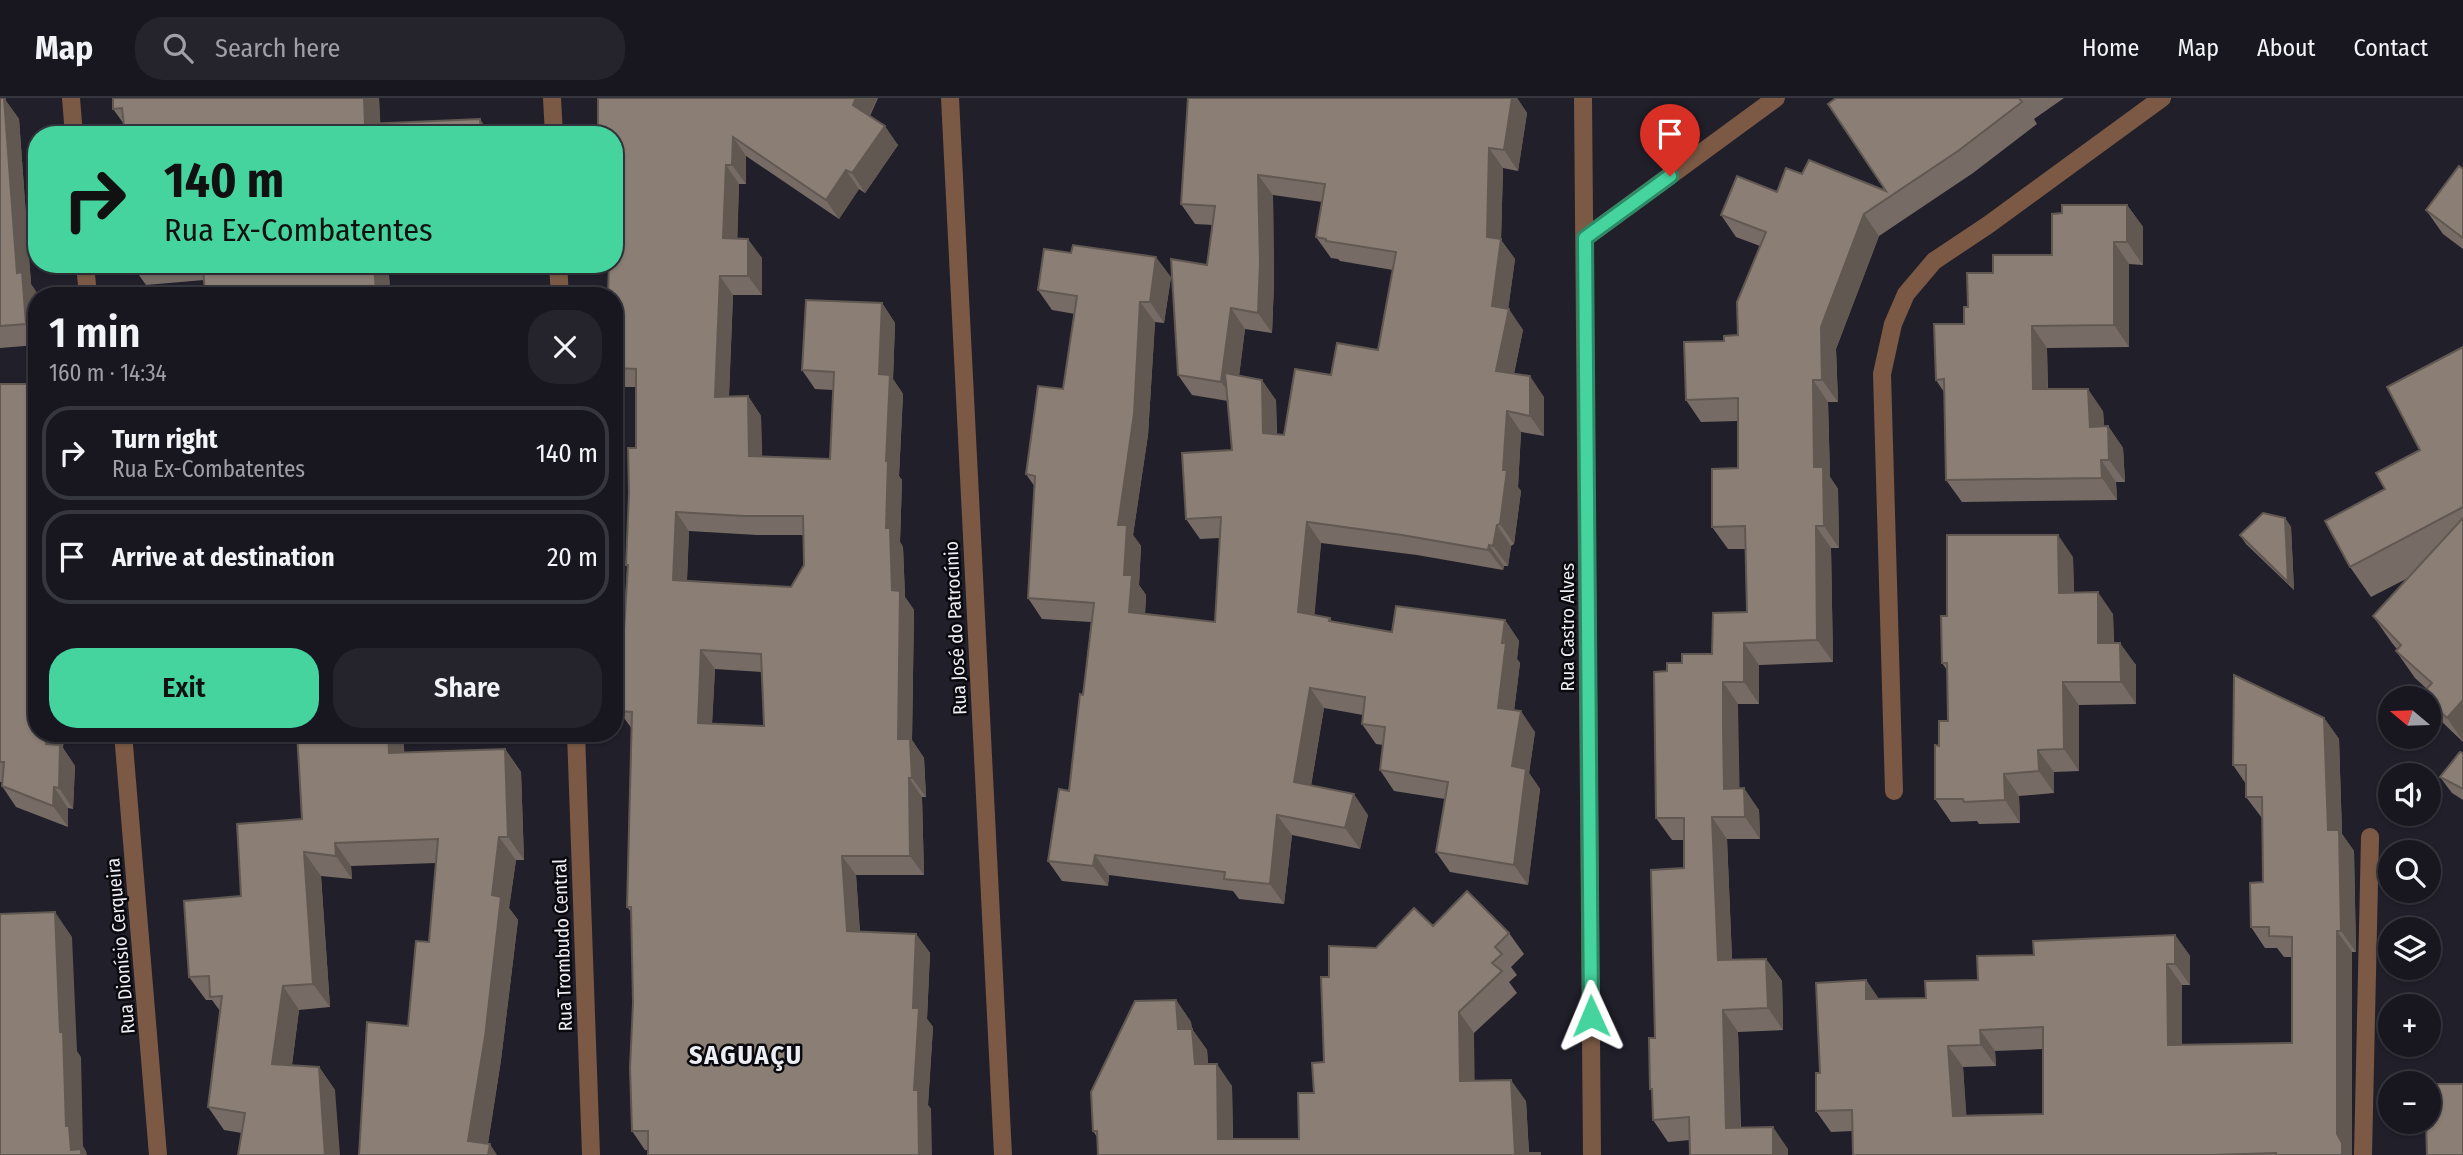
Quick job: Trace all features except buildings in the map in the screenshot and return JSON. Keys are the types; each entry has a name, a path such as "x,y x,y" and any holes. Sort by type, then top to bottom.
{"street":[{"path":"71,98 73,126"},
{"path":"552,98 554,126"},
{"name":"Rua José do Patrocínio","path":"950,98 1003,1155"},
{"name":"Rua Castro Alves","path":"1583,98 1592,1155"},
{"path":"1585,238 1776,98"},
{"path":"1894,791 1882,374 1893,324 1906,294 1934,261 1988,225 2162,98"},
{"name":"Rua Dionísio Cerqueira","path":"124,742 158,1155"},
{"name":"Rua Trombudo Central","path":"576,742 591,1155"},
{"path":"2363,1155 2370,837"}],"district":[{"name":"SAGUAÇU","path":"746,1055"}],"route":[{"path":"1591,1016 1585,238 1670,176"}]}
